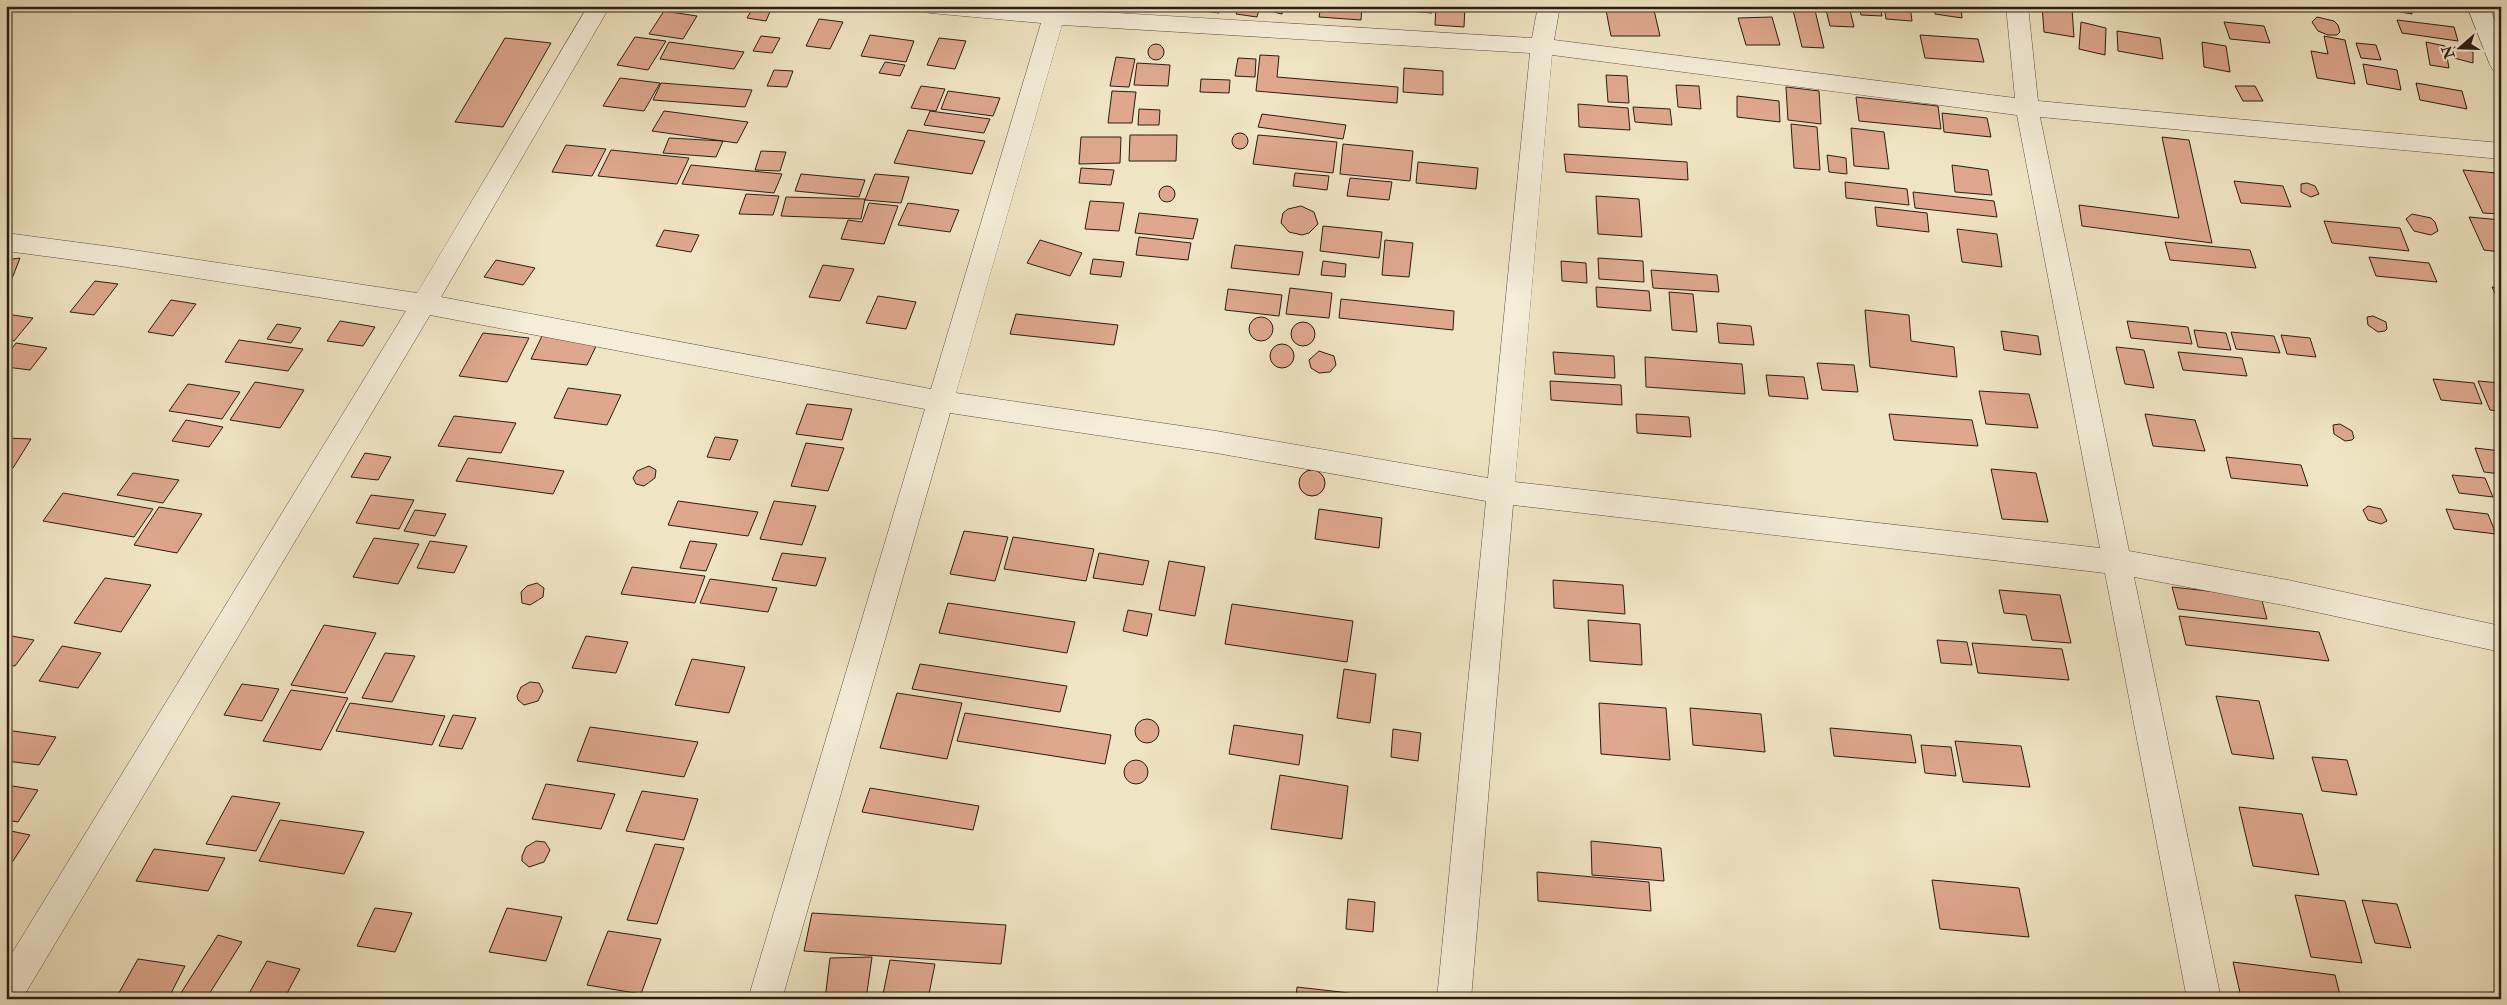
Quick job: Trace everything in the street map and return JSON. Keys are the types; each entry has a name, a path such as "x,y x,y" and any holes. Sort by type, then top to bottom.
{"street":[{"path":"6,994 424,304 599,6"},
{"path":"930,6 1056,11 1542,46 2027,108 2501,151"},
{"path":"1454,999 1542,46 1548,6"},
{"path":"2017,6 2027,108 2119,562 2204,999"},
{"path":"2478,6 2501,65"},
{"path":"766,999 939,401 1056,11"},
{"path":"6,242 120,256 424,304 939,401 1206,440 1500,492 2119,562 2288,593 2501,639"}],"building":[{"path":"754,6 772,7 766,21 747,18"},
{"path":"1190,6 1221,6 1219,13 1189,9"},
{"path":"1239,6 1260,6 1257,17 1236,14"},
{"path":"1266,6 1285,6 1282,14 1265,10"},
{"path":"1321,6 1362,6 1361,20 1319,17"},
{"path":"1410,6 1433,6 1432,13 1409,11"},
{"path":"1436,6 1465,6 1464,27 1435,25"},
{"path":"1733,6 1766,6 1767,11 1734,11"},
{"path":"1792,6 1814,6 1824,48 1802,47"},
{"path":"1825,6 1849,6 1854,27 1830,26"},
{"path":"1859,6 1880,6 1882,16 1861,15"},
{"path":"1884,6 1910,6 1912,21 1886,19"},
{"path":"1935,6 1961,6 1962,18 1935,14"},
{"path":"2042,6 2072,9 2074,37 2044,32"},
{"path":"2366,6 2411,6 2412,14"},
{"path":"1606,10 1654,10 1660,36 1611,36"},
{"path":"664,11 697,16 683,39 649,34"},
{"path":"1772,17 1780,45 1746,45 1738,18"},
{"path":"2317,17 2334,21 2338,25 2340,32 2337,35 2328,35 2318,31 2312,22"},
{"path":"819,19 843,22 830,49 806,46"},
{"path":"2397,20 2454,27 2458,41 2402,33"},
{"path":"2081,22 2106,28 2105,55 2079,49"},
{"path":"2224,22 2264,26 2270,43 2230,39"},
{"path":"2117,31 2160,38 2163,59 2118,51"},
{"path":"870,35 914,41 906,62 861,56"},
{"path":"1920,35 1978,39 1984,62 1925,58"},
{"path":"761,36 780,38 772,53 753,51"},
{"path":"2324,36 2345,40 2355,84 2317,78 2311,51 2328,54"},
{"path":"635,37 666,41 648,70 617,65"},
{"path":"505,38 551,43 503,127 455,122"},
{"path":"939,38 966,41 955,69 927,65"},
{"path":"669,42 744,52 734,69 660,59"},
{"path":"2202,42 2226,46 2230,72 2204,67"},
{"path":"2426,42 2445,46 2449,68 2430,65"},
{"path":"2356,43 2376,45 2381,60 2361,58"},
{"path":"1156,44 1164,52 1156,60 1148,52"},
{"path":"2454,47 2473,52 2473,63 2454,58"},
{"path":"1260,55 1279,56 1277,77 1398,87 1397,103 1256,91"},
{"path":"1116,57 1135,59 1129,87 1110,86"},
{"path":"1238,58 1256,59 1255,77 1235,76"},
{"path":"885,62 905,65 900,76 879,73"},
{"path":"1137,63 1170,65 1168,86 1134,85"},
{"path":"2363,64 2397,70 2401,90 2367,84"},
{"path":"1404,68 1443,71 1443,95 1403,92"},
{"path":"774,70 793,71 787,87 767,86"},
{"path":"1606,75 1627,76 1629,103 1608,102"},
{"path":"620,78 660,83 644,111 603,106"},
{"path":"1201,79 1230,80 1229,93 1200,92"},
{"path":"661,83 752,90 745,107 653,100"},
{"path":"2416,83 2462,91 2467,109 2420,100"},
{"path":"1676,85 1699,86 1701,109 1678,107"},
{"path":"921,86 945,89 936,111 911,108"},
{"path":"2235,86 2255,86 2263,101 2243,101"},
{"path":"1786,87 1819,91 1821,124 1788,120"},
{"path":"948,91 1000,98 993,116 941,109"},
{"path":"1112,91 1136,92 1132,123 1108,123"},
{"path":"1737,96 1779,101 1780,122 1737,117"},
{"path":"1856,97 1938,106 1941,129 1859,121"},
{"path":"1578,104 1628,108 1630,130 1579,127"},
{"path":"1633,107 1670,109 1672,125 1635,122"},
{"path":"1139,109 1160,110 1159,125 1138,125"},
{"path":"664,111 748,122 737,143 652,131"},
{"path":"930,111 990,119 984,133 924,125"},
{"path":"1942,113 1987,118 1991,137 1944,132"},
{"path":"1262,114 1346,125 1343,139 1258,127"},
{"path":"1791,124 1817,127 1820,170 1794,168"},
{"path":"1851,128 1884,132 1889,169 1854,166"},
{"path":"908,130 985,141 972,174 894,163"},
{"path":"1240,133 1246,135 1248,141 1246,147 1240,149 1234,147 1232,141 1234,135"},
{"path":"1130,135 1177,135 1176,161 1129,161"},
{"path":"1258,135 1337,142 1333,173 1253,164"},
{"path":"1081,137 1121,137 1120,163 1079,164"},
{"path":"2162,137 2189,140 2212,243 2082,226 2079,205 2179,218"},
{"path":"669,138 723,141 716,157 663,153"},
{"path":"1343,144 1413,151 1410,181 1340,174"},
{"path":"566,145 606,149 592,176 552,172"},
{"path":"611,150 689,158 677,184 598,176"},
{"path":"761,151 786,152 780,171 755,170"},
{"path":"1564,154 1687,162 1688,180 1566,172"},
{"path":"1827,155 1846,158 1847,174 1829,172"},
{"path":"1418,162 1478,168 1476,189 1416,183"},
{"path":"691,165 782,174 774,193 682,184"},
{"path":"1952,165 1988,170 1992,195 1955,192"},
{"path":"1081,168 1114,170 1111,185 1079,183"},
{"path":"2463,170 2497,173 2501,182 2501,214 2483,213"},
{"path":"1295,173 1329,176 1327,190 1293,186"},
{"path":"801,174 865,180 859,197 795,191"},
{"path":"875,174 909,177 901,203 865,200"},
{"path":"1350,178 1392,182 1389,200 1347,196"},
{"path":"2234,181 2283,186 2291,207 2241,203"},
{"path":"1845,182 1907,189 1909,205 1846,198"},
{"path":"2307,183 2315,186 2319,194 2311,197 2301,192 2301,184"},
{"path":"1164,186 1170,186 1175,191 1173,200 1164,202 1159,197 1159,191"},
{"path":"1913,192 1994,201 1997,217 1915,208"},
{"path":"746,194 779,196 773,215 739,214"},
{"path":"1596,196 1639,199 1642,237 1598,234"},
{"path":"786,197 865,199 861,219 781,216"},
{"path":"1090,201 1124,203 1119,231 1085,229"},
{"path":"869,203 898,206 884,244 841,239 848,220 862,222"},
{"path":"908,203 959,210 950,232 898,225"},
{"path":"1301,206 1314,212 1318,224 1309,233 1302,235 1289,232 1281,223 1283,213 1288,209"},
{"path":"1875,207 1927,213 1929,232 1877,226"},
{"path":"1139,213 1198,219 1193,239 1135,233"},
{"path":"2412,214 2431,218 2435,222 2438,231 2431,235 2414,231 2406,219"},
{"path":"2469,217 2501,220 2501,252 2484,250"},
{"path":"2324,221 2400,228 2409,251 2332,243"},
{"path":"1323,226 1382,232 1379,258 1320,251"},
{"path":"1957,229 1997,234 2002,267 1962,262"},
{"path":"664,230 699,235 691,252 656,246"},
{"path":"1139,237 1191,243 1188,260 1136,255"},
{"path":"1040,240 1082,253 1070,276 1027,263"},
{"path":"1385,240 1413,243 1409,277 1382,275"},
{"path":"2165,242 2250,250 2256,268 2170,260"},
{"path":"1235,245 1303,252 1299,275 1231,268"},
{"path":"2369,257 2429,263 2437,282 2376,276"},
{"path":"20,258 6,294 6,260"},
{"path":"1598,258 1643,261 1644,282 1599,279"},
{"path":"1093,259 1124,262 1121,277 1090,274"},
{"path":"496,260 535,268 523,285 484,277"},
{"path":"1323,261 1346,264 1345,277 1321,275"},
{"path":"1561,261 1586,263 1587,283 1562,281"},
{"path":"823,265 854,269 840,301 809,297"},
{"path":"1651,270 1717,275 1719,292 1653,288"},
{"path":"95,281 118,284 94,315 70,312"},
{"path":"1596,287 1649,291 1651,311 1597,307"},
{"path":"2492,287 2501,288 2501,306"},
{"path":"1290,288 1332,293 1329,318 1286,314"},
{"path":"1228,289 1282,295 1279,316 1225,310"},
{"path":"1669,292 1693,294 1697,332 1672,330"},
{"path":"878,296 916,302 906,329 866,323"},
{"path":"1341,299 1454,311 1453,330 1339,318"},
{"path":"171,300 196,304 173,336 148,332"},
{"path":"1865,310 1909,315 1911,341 1954,347 1957,377 1870,367"},
{"path":"6,314 33,318 14,341 6,340"},
{"path":"1016,314 1118,325 1114,345 1010,334"},
{"path":"2373,316 2386,322 2387,329 2385,331 2378,332 2368,325 2367,317"},
{"path":"1261,317 1270,320 1273,329 1270,338 1261,341 1252,338 1249,329 1252,320"},
{"path":"340,321 375,327 363,346 327,341"},
{"path":"2127,321 2188,327 2192,344 2131,338"},
{"path":"1303,322 1312,325 1315,334 1312,343 1303,346 1294,343 1291,334 1294,325"},
{"path":"1717,323 1751,326 1754,345 1719,343"},
{"path":"277,324 301,328 291,343 267,339"},
{"path":"2194,330 2226,333 2231,350 2198,347"},
{"path":"2001,331 2038,336 2041,355 2004,350"},
{"path":"2231,332 2274,336 2280,353 2236,349"},
{"path":"483,333 529,338 507,382 459,376"},
{"path":"2281,335 2310,338 2316,357 2287,354"},
{"path":"542,336 598,342 587,365 531,359"},
{"path":"239,340 303,349 288,371 225,362"},
{"path":"16,343 47,348 30,370 6,367 6,356"},
{"path":"1282,344 1291,347 1294,356 1291,365 1282,368 1273,365 1270,356 1273,347"},
{"path":"2116,347 2144,350 2154,388 2125,384"},
{"path":"1319,351 1334,356 1336,365 1330,372 1319,373 1311,368 1309,360"},
{"path":"1553,352 1614,356 1615,378 1555,374"},
{"path":"2178,352 2242,358 2247,376 2183,370"},
{"path":"1645,357 1742,364 1745,394 1646,387"},
{"path":"1817,363 1854,365 1858,392 1822,390"},
{"path":"1766,375 1804,377 1808,399 1769,396"},
{"path":"2433,379 2474,383 2482,404 2441,400"},
{"path":"1550,381 1621,385 1622,405 1551,400"},
{"path":"2478,381 2501,383 2501,411 2490,410"},
{"path":"255,382 304,390 280,428 230,420"},
{"path":"188,384 240,392 222,419 169,411"},
{"path":"568,388 621,395 607,425 554,418"},
{"path":"1979,391 2029,394 2038,428 1986,424"},
{"path":"807,404 852,409 842,440 796,434"},
{"path":"1636,414 1689,417 1691,437 1637,433"},
{"path":"1889,414 1972,420 1978,446 1894,440"},
{"path":"2145,414 2195,420 2205,451 2153,446"},
{"path":"454,416 516,423 501,453 438,446"},
{"path":"186,420 223,427 209,447 172,441"},
{"path":"2340,424 2352,431 2354,438 2352,440 2345,441 2334,434 2333,425"},
{"path":"715,437 738,440 730,460 707,457"},
{"path":"6,438 31,439 13,468 6,468"},
{"path":"806,443 844,448 828,491 791,486"},
{"path":"2475,448 2501,451 2501,474 2484,472"},
{"path":"365,453 391,457 378,480 351,477"},
{"path":"2226,457 2301,465 2308,486 2231,478"},
{"path":"468,458 564,471 553,494 456,481"},
{"path":"649,466 656,470 655,478 644,486 636,484 633,478 637,471"},
{"path":"1991,469 2036,473 2048,522 2002,519"},
{"path":"1312,470 1321,474 1325,483 1321,492 1312,496 1303,492 1299,483 1303,474"},
{"path":"133,473 179,480 163,503 117,495"},
{"path":"2452,475 2485,478 2493,497 2459,493"},
{"path":"63,493 153,509 134,537 43,521"},
{"path":"371,495 414,500 399,529 356,523"},
{"path":"678,501 758,512 748,536 668,525"},
{"path":"774,501 816,506 802,545 760,539"},
{"path":"2368,506 2381,509 2387,521 2381,524 2368,520 2363,510"},
{"path":"159,507 202,514 177,553 134,545"},
{"path":"1319,509 1382,518 1379,548 1315,539"},
{"path":"2446,509 2488,514 2496,534 2454,529"},
{"path":"415,510 446,514 435,536 404,531"},
{"path":"964,531 1008,537 995,581 950,574"},
{"path":"1013,537 1094,549 1086,581 1004,569"},
{"path":"374,538 419,544 398,584 353,577"},
{"path":"430,541 467,546 454,573 417,568"},
{"path":"690,541 717,544 706,571 680,568"},
{"path":"782,553 826,558 816,586 772,580"},
{"path":"1099,553 1149,561 1143,585 1093,578"},
{"path":"1169,561 1205,567 1195,616 1159,610"},
{"path":"632,567 705,576 695,603 621,594"},
{"path":"105,578 151,585 121,632 74,623"},
{"path":"710,579 777,588 768,612 700,603"},
{"path":"1553,580 1623,585 1625,614 1554,608"},
{"path":"537,583 544,588 543,597 530,605 522,603 521,592 527,586"},
{"path":"2172,587 2261,597 2267,619 2178,609"},
{"path":"1999,590 2060,595 2071,643 2032,640 2026,615 2004,613"},
{"path":"948,603 1075,622 1067,653 939,633"},
{"path":"1232,604 1353,621 1347,662 1225,644"},
{"path":"1128,610 1152,614 1147,636 1123,631"},
{"path":"2179,616 2319,632 2329,661 2186,645"},
{"path":"1588,620 1640,624 1642,665 1590,661"},
{"path":"324,625 376,633 345,693 291,685"},
{"path":"6,635 34,640 15,666 6,665"},
{"path":"586,636 628,642 616,673 572,668"},
{"path":"1937,640 1967,642 1972,665 1941,663"},
{"path":"1972,643 2062,649 2069,680 1978,673"},
{"path":"62,646 101,653 78,688 39,681"},
{"path":"385,653 415,656 392,702 362,698"},
{"path":"692,659 745,667 729,713 675,705"},
{"path":"920,664 1067,686 1060,712 912,689"},
{"path":"1344,669 1376,674 1370,723 1337,718"},
{"path":"530,682 539,683 543,691 538,701 524,705 518,700 517,696 521,687"},
{"path":"242,684 279,689 262,721 224,715"},
{"path":"291,690 348,698 321,750 263,741"},
{"path":"897,693 962,703 947,759 880,748"},
{"path":"2216,696 2259,701 2274,759 2232,754"},
{"path":"350,703 445,716 432,745 336,731"},
{"path":"1599,703 1666,708 1670,760 1601,754"},
{"path":"1690,708 1761,714 1765,752 1693,745"},
{"path":"965,713 1111,735 1105,764 957,741"},
{"path":"453,715 476,718 462,749 439,746"},
{"path":"1147,719 1156,722 1159,731 1156,740 1147,743 1138,740 1135,731 1138,722"},
{"path":"1234,725 1303,735 1299,765 1229,754"},
{"path":"590,727 698,742 684,777 577,761"},
{"path":"1830,728 1911,735 1916,763 1834,756"},
{"path":"1393,729 1421,733 1418,761 1391,757"},
{"path":"6,730 56,737 39,765 6,761"},
{"path":"1955,741 2021,746 2030,787 1963,782"},
{"path":"1921,745 1951,747 1956,776 1925,773"},
{"path":"2312,757 2347,760 2357,795 2322,791"},
{"path":"1136,760 1145,763 1148,772 1145,781 1136,784 1127,781 1124,772 1127,763"},
{"path":"1280,775 1348,786 1342,839 1271,829"},
{"path":"546,784 615,794 601,829 532,819"},
{"path":"6,785 38,790 18,822 6,820"},
{"path":"870,788 979,806 973,830 862,812"},
{"path":"642,791 698,799 684,840 626,831"},
{"path":"232,796 280,803 256,851 206,844"},
{"path":"2239,807 2302,814 2319,875 2253,866"},
{"path":"280,820 364,832 344,874 259,861"},
{"path":"6,830 30,835 11,864 6,863"},
{"path":"536,841 545,842 550,850 544,862 529,867 522,861 522,856 526,847"},
{"path":"1591,841 1661,848 1664,881 1592,875"},
{"path":"655,844 684,848 657,924 627,920"},
{"path":"154,849 225,858 208,891 136,881"},
{"path":"1537,872 1649,882 1651,911 1538,901"},
{"path":"1932,880 2019,888 2029,937 1940,929"},
{"path":"2295,895 2345,901 2362,963 2311,957"},
{"path":"1348,899 1375,902 1373,932 1346,929"},
{"path":"2362,900 2397,904 2411,948 2375,943"},
{"path":"375,908 412,913 395,952 357,946"},
{"path":"507,908 562,917 546,961 489,952"},
{"path":"812,913 1006,925 1001,964 804,951"},
{"path":"608,931 661,939 641,994 587,985"},
{"path":"218,935 242,942 206,999 188,999 179,996"},
{"path":"872,957 866,999 825,999 830,958"},
{"path":"138,959 185,966 168,999 116,998"},
{"path":"890,960 935,964 928,999 883,994"},
{"path":"267,961 300,969 284,999 246,999"},
{"path":"2233,962 2335,975 2341,999 2241,997"},
{"path":"1297,987 1367,995 1367,999 1296,999"}]}
